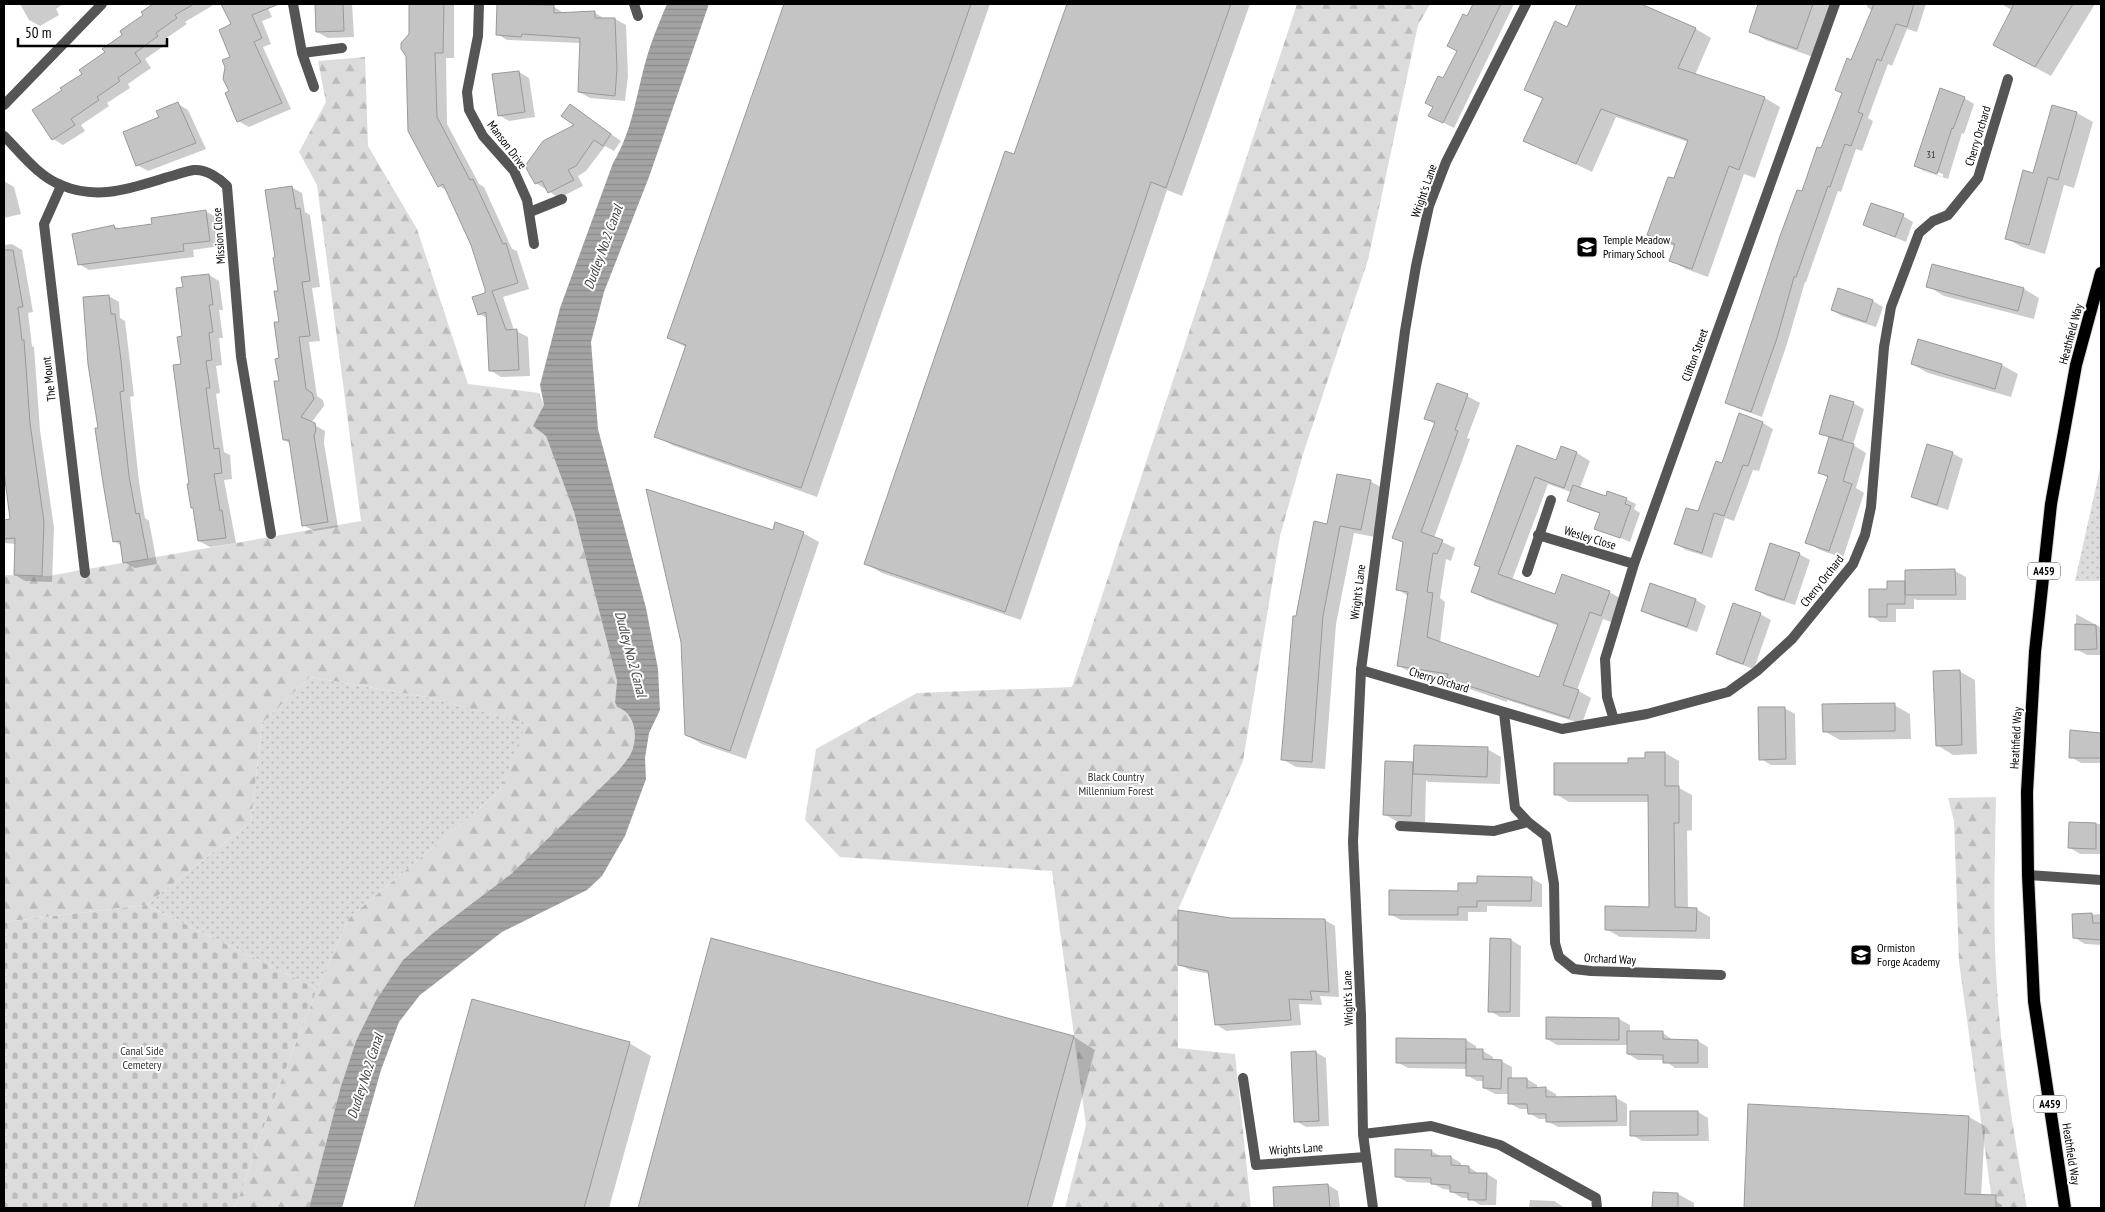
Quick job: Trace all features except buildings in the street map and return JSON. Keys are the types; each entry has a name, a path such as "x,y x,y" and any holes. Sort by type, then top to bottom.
{"main road":[{"name":"Heathfield Way","path":"2065,1208 2034,1000 2028,876 2027,792 2035,652 2051,504 2076,365 2101,273"}],"street":[{"path":"4,105 102,4"},
{"path":"293,4 302,53 314,88"},
{"name":"Manson Drive","path":"479,4 478,36 467,92 468,110 483,136 514,171 527,200 534,244"},
{"path":"634,4 638,16"},
{"name":"Wright's Lane","path":"1373,1208 1363,1134 1361,1015 1353,842 1361,670 1405,331 1416,266 1430,206 1446,162 1526,4"},
{"name":"Clifton Street","path":"1614,720 1606,697 1605,660 1634,564 1835,4"},
{"path":"302,53 342,48"},
{"name":"Cherry Orchard","path":"1361,670 1562,729 1646,714 1728,692 1757,671 1792,639 1853,564 1865,535 1871,506 1884,347 1891,307 1919,233 1932,221 1948,215 1978,178 2008,79"},
{"name":"Mission Close","path":"4,136 46,178 61,186 88,194 124,190 194,170 212,175 228,186 241,357 270,534"},
{"name":"The Mount","path":"61,186 44,224 85,573"},
{"path":"530,212 562,199"},
{"path":"1527,572 1551,500"},
{"name":"Wesley Close","path":"1538,535 1634,564"},
{"name":"Orchard Way","path":"1504,713 1516,808 1528,822 1546,836 1554,884 1555,943 1559,957 1566,965 1574,969 1591,972 1721,975"},
{"path":"1400,826 1494,831 1528,822"},
{"path":"2028,876 2101,880"},
{"name":"Wrights Lane","path":"1243,1078 1256,1165 1366,1157"},
{"path":"1363,1134 1432,1126 1500,1145 1596,1198 1597,1208"}],"green space":[{"name":"Black Country Millennium Forest","path":"1297,4 1430,4 1418,25 1368,260 1303,454 1280,536 1243,761 1178,910 1178,1048 1235,1054 1251,1208 1065,1208 1086,1125 1052,871 840,857 805,820 816,749 917,693 1072,687"},
{"path":"365,57 368,146 417,229 468,384 539,393 544,405 534,426 546,436 574,512 617,681 615,702 617,707 628,714 631,719 634,725 635,738 631,754 618,771 511,874 433,933 403,960 376,1000 356,1041 341,1086 309,1208 232,1208 236,1205 269,1112 317,989 349,918 500,791 526,723 426,697 310,677 262,723 251,822 146,905 4,922 4,575 48,576 361,521 317,185 299,152 326,102 318,61"},
{"path":"2101,464 2101,581 2075,581"},
{"path":"310,677 426,697 527,723 500,791 349,918 317,989 146,905 251,822 262,723"},
{"path":"1996,797 1994,884 1998,1001 2008,1090 2027,1208 1993,1208 1959,962 1954,821 1948,798"},
{"name":"Canal Side Cemetery","path":"146,905 317,989 269,1112 236,1205 232,1208 4,1208 4,922"}],"water":[{"name":"Dudley No.2 Canal","path":"667,4 709,4 649,177 604,292 591,342 598,429 646,608 658,669 660,710 649,733 645,758 646,779 625,836 602,876 587,890 502,932 420,995 399,1022 381,1070 342,1208 309,1208 341,1086 356,1041 376,1000 403,960 433,933 511,874 618,771 628,759 634,745 634,725 628,714 617,707 615,702 617,681 574,512 546,436 533,426 544,405 540,385 560,308 613,163 626,135 650,47"}],"place":[{"name":"Temple Meadow Primary School","path":"1587,247"},
{"name":"Ormiston Forge Academy","path":"1861,955"}]}
